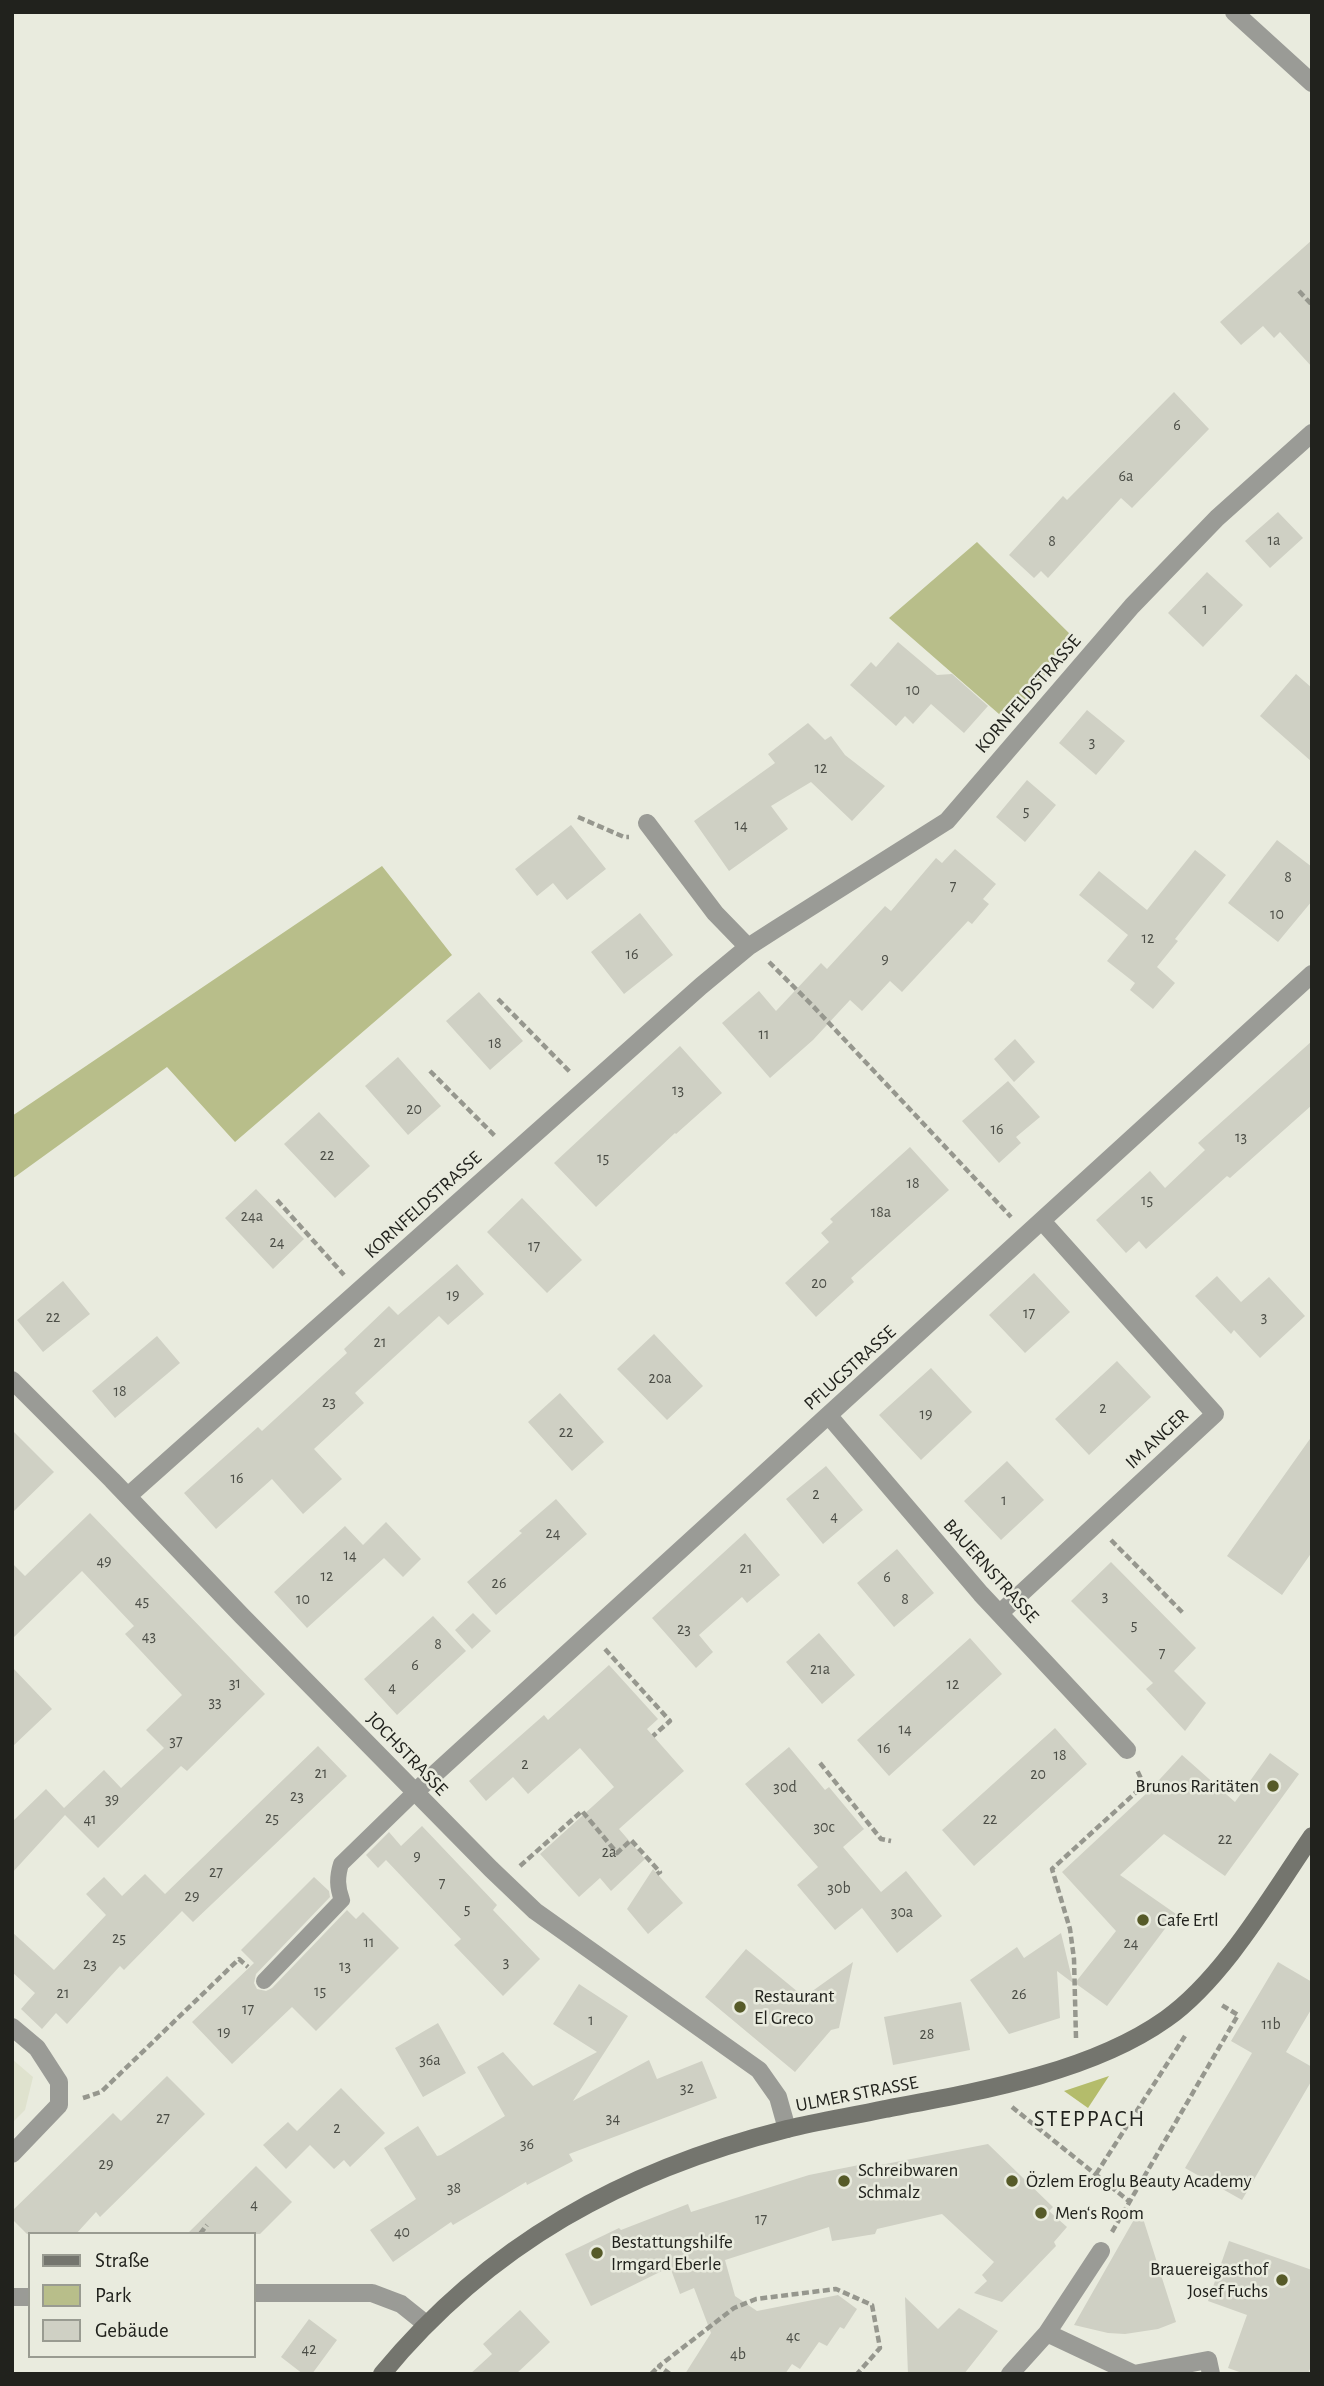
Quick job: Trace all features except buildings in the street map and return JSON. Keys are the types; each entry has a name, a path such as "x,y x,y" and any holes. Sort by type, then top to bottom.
{"street":[{"path":"1234,12 1312,83"},
{"name":"KORNFELDSTRASSE","path":"128,1496 586,1087 748,947 947,821 1132,606 1217,518 1312,433"},
{"path":"652,829 722,921 748,947"},
{"name":"PFLUGSTRASSE","path":"415,1792 1042,1221 1309,982"},
{"name":"IM ANGER","path":"1000,1614 1215,1414 1042,1221"},
{"name":"JOCHSTRASSE","path":"12,1381 535,1911 759,2070 778,2097 787,2129"},
{"name":"BAUERNSTRASSE","path":"829,1416 981,1594 1127,1750"},
{"name":"ULMER STRASSE","path":"382,2374 426,2323 489,2267 526,2240 614,2190 649,2175 787,2129 984,2090 1076,2063 1133,2040 1168,2018 1199,1990 1254,1920 1312,1836"},
{"path":"12,2027 37,2048 59,2082 59,2105 12,2154"},
{"path":"1010,2374 1047,2333 1101,2251"},
{"path":"256,2293 372,2293 401,2304 426,2323"},
{"path":"1047,2333 1134,2374 1208,2360 1211,2374"}],"lane":[{"path":"264,1981 342,1900 337,1876 341,1864 415,1792"}],"path":[{"path":"1299,290 1312,305"},
{"path":"578,817 624,837 652,829"},
{"path":"748,947 765,959 804,996 1028,1234"},
{"path":"498,999 586,1087"},
{"path":"430,1071 512,1153"},
{"path":"277,1200 358,1291"},
{"path":"1096,1524 1184,1614"},
{"path":"590,1633 670,1721 653,1736"},
{"path":"634,1692 639,1687"},
{"path":"1076,2063 1074,1959 1070,1929 1052,1869 1144,1786 1127,1750"},
{"path":"820,1763 881,1839 891,1841"},
{"path":"504,1881 582,1811 611,1850 617,1853 631,1840 660,1872 657,1874"},
{"path":"59,2105 101,2092 239,1959 264,1981"},
{"path":"1101,2251 1238,2015 1199,1990"},
{"path":"1096,2174 1191,2027"},
{"path":"1005,2101 1130,2202"},
{"path":"202,2232 207,2225"},
{"path":"651,2374 734,2308 756,2299 835,2289 872,2305 880,2348 857,2374"},
{"path":"659,2366 670,2374"}],"shaded area":[{"path":"12,2059 33,2077 25,2110 12,2123"},
{"path":"1109,2076 1088,2108 1064,2091"}],"green space":[{"path":"977,542 1075,639 1007,721 889,618"},
{"path":"382,866 452,955 235,1142 167,1067 12,1179 12,1116"}],"place":[{"name":"Brunos Raritäten","path":"1273,1786"},
{"name":"Cafe Ertl","path":"1143,1920"},
{"name":"Restaurant El Greco","path":"740,2007"},
{"name":"Schreibwaren Schmalz","path":"844,2181"},
{"name":"Özlem Eroglu Beauty Academy","path":"1012,2181"},
{"name":"Men‘s Room","path":"1041,2213"},
{"name":"Bestattungshilfe Irmgard Eberle","path":"597,2253"},
{"name":"Brauereigasthof Josef Fuchs","path":"1282,2280"}],"district":[{"name":"STEPPACH","path":"1090,2119"}]}
